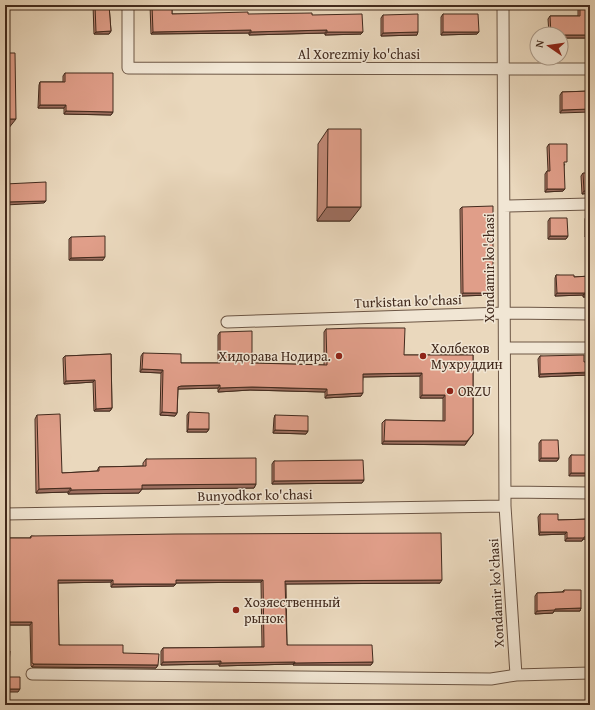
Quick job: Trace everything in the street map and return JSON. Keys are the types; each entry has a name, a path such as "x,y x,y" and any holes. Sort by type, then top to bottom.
{"street":[{"name":"Al Xorezmiy ko'chasi","path":"128,5 128,68 590,69"},
{"name":"Xondamir ko'chasi","path":"502,5 505,506 516,675"},
{"path":"504,206 590,204"},
{"name":"Turkistan ko'chasi","path":"227,322 505,313 590,314"},
{"path":"505,348 590,348"},
{"path":"506,492 590,493"},
{"name":"Bunyodkor ko'chasi","path":"5,514 505,506"},
{"path":"32,674 491,679 516,675 590,673"}],"building":[{"path":"95,5 109,5 111,31 96,32"},
{"path":"152,5 172,5 172,14 248,12 248,14 362,14 363,32 327,32 327,30 251,32 251,30 153,32"},
{"path":"580,5 590,5 590,35 569,35 569,26 551,26 550,16 580,16"},
{"path":"418,14 418,32 383,33 383,15"},
{"path":"443,14 478,14 479,32 443,32"},
{"path":"5,53 15,53 16,119 5,119"},
{"path":"65,73 113,73 113,112 66,111 66,105 40,105 40,82 65,82"},
{"path":"590,91 590,109 562,110 562,92"},
{"path":"328,129 361,129 361,207 327,207"},
{"path":"549,144 567,144 567,162 564,162 565,189 547,189 547,171 550,171"},
{"path":"583,173 590,173 590,191 584,191"},
{"path":"46,182 46,201 5,202 5,184"},
{"path":"493,206 493,293 463,293 462,207"},
{"path":"586,216 590,216 590,234 587,234"},
{"path":"550,218 567,218 568,236 550,236"},
{"path":"105,236 105,257 71,258 71,237"},
{"path":"556,275 574,275 574,277 590,276 590,294 557,293"},
{"path":"405,328 404,355 473,355 473,434 467,441 384,441 385,420 445,421 445,395 422,395 422,373 363,374 363,393 327,395 327,389 252,387 220,388 220,385 181,386 178,387 177,413 162,412 163,370 142,369 143,353 181,354 181,363 220,363 220,332 252,331 252,363 327,365 326,329"},
{"path":"111,354 112,408 96,409 95,380 66,381 65,356"},
{"path":"584,355 584,362 590,362 590,372 540,374 540,356"},
{"path":"189,412 209,413 209,429 188,429"},
{"path":"60,414 62,473 99,471 99,467 146,466 146,459 256,458 256,484 142,485 142,489 39,489 37,415"},
{"path":"275,415 308,416 308,431 275,430"},
{"path":"541,440 558,440 559,458 541,458"},
{"path":"571,455 588,455 588,458 590,458 590,473 571,473"},
{"path":"363,460 364,480 274,481 274,461"},
{"path":"540,514 558,514 558,520 590,519 590,536 584,538 567,538 567,532 540,532"},
{"path":"441,533 442,580 285,581 287,645 372,645 373,662 163,662 163,648 264,647 263,580 176,580 176,584 113,584 113,580 58,580 59,645 123,645 123,653 159,654 158,665 34,664 32,663 32,622 5,622 5,538 31,538 31,536 175,534"},
{"path":"564,590 581,590 581,608 537,611 537,593 564,592"},
{"path":"5,651 10,651 8,677 20,677 20,689 5,689"}],"place":[{"name":"Хидорава Нодира.","path":"339,356"},
{"name":"Холбеков Мухруддин","path":"423,356"},
{"name":"ORZU","path":"450,391"},
{"name":"Хозяественный рынок","path":"236,610"}]}
